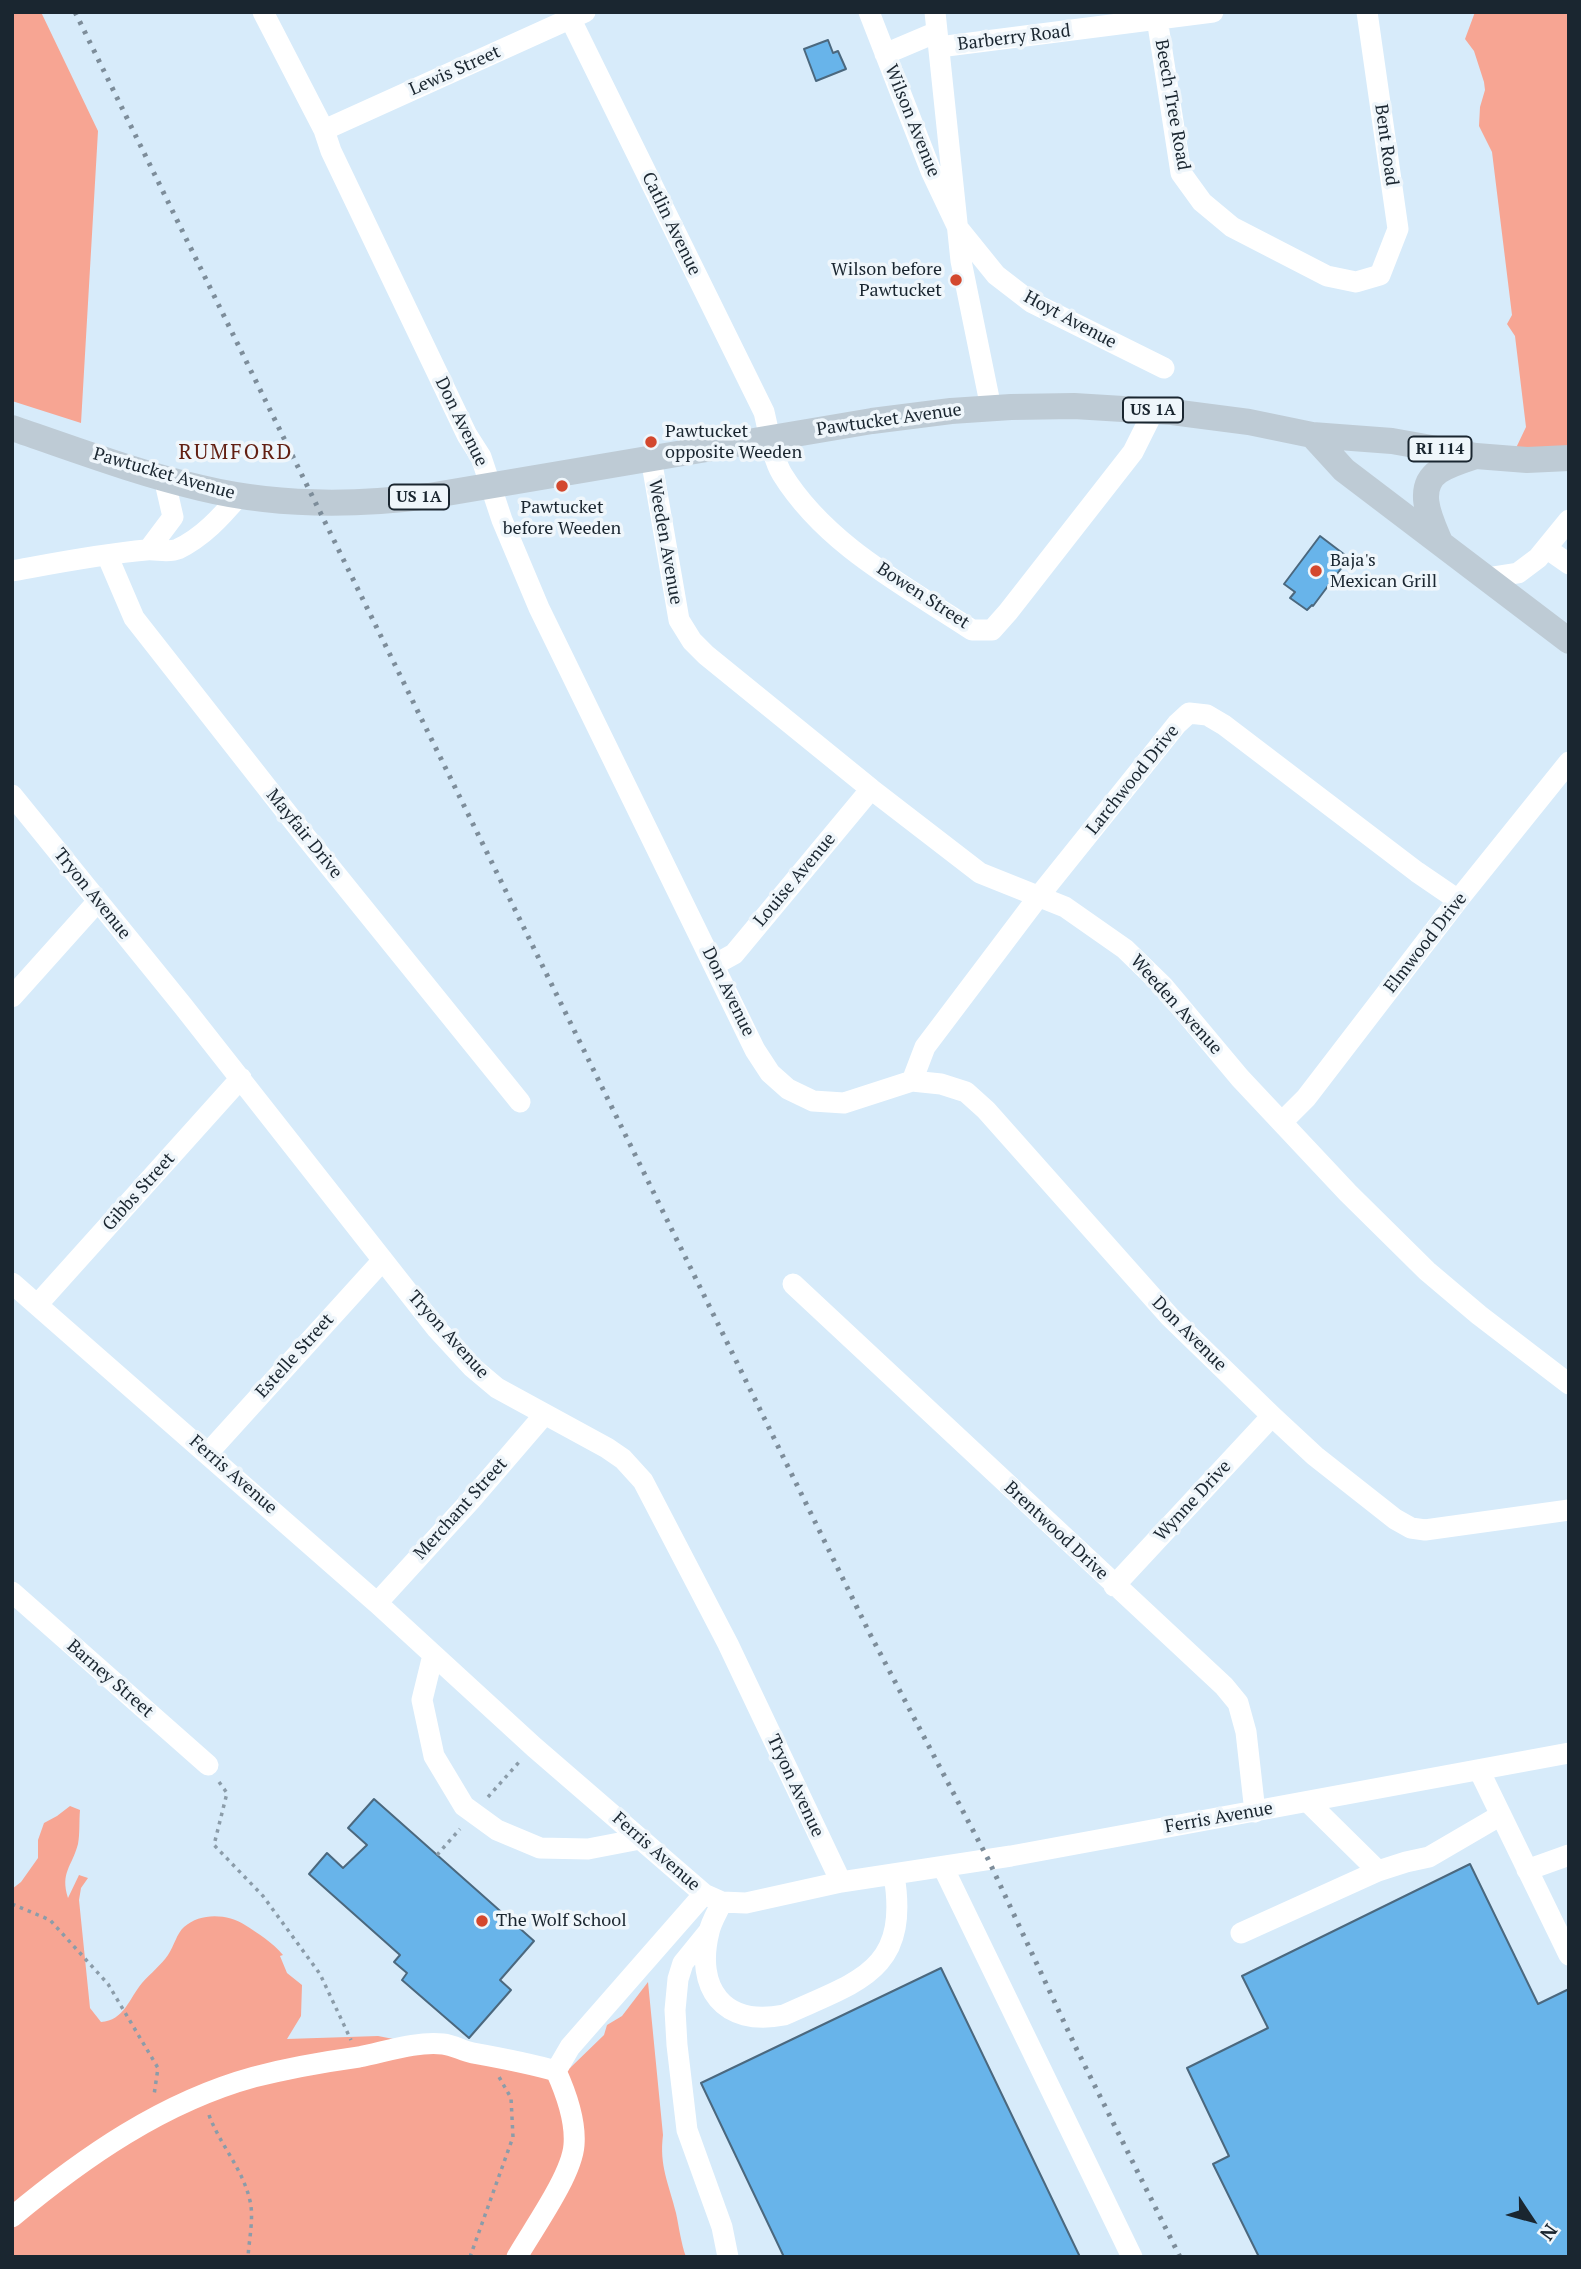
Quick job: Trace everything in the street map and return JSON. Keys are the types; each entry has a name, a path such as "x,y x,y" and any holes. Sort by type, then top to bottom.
{"main road":[{"name":"Pawtucket Avenue","path":"12,428 164,478 239,496 293,502 348,503 408,499 910,415 991,408 1074,406 1154,410 1249,422 1312,435 1392,441 1476,456 1527,460 1569,458"},
{"path":"1312,435 1344,470 1569,641"},
{"path":"1441,544 1425,495 1429,482 1439,471 1476,456"}],"street":[{"name":"Don Avenue","path":"263,12 324,130 337,163 467,435 481,457 489,486 539,608 755,1050 770,1073 788,1089 813,1101 844,1103 912,1082 941,1084 966,1092 986,1110 1170,1317 1315,1456 1395,1519 1425,1531 1569,1510"},
{"name":"Wilson Avenue","path":"869,12 931,171 958,228"},
{"name":"Barberry Road","path":"937,31 1213,12"},
{"name":"Bent Road","path":"1367,12 1398,229 1380,275"},
{"name":"Lewis Street","path":"324,130 574,14"},
{"name":"Catlin Avenue","path":"574,14 764,412 770,438"},
{"name":"Beech Tree Road","path":"1156,17 1181,173 1202,202 1232,227 1327,276 1356,282 1380,275"},
{"path":"885,54 937,31 961,261 991,408"},
{"name":"Hoyt Avenue","path":"958,228 996,275 1031,302 1164,368"},
{"name":"Bowen Street","path":"770,438 780,472 808,509 848,548 972,629 992,630 1133,452 1154,410"},
{"name":"Weeden Avenue","path":"650,458 679,620 692,641 871,789 980,873 1065,907 1125,948 1163,986 1240,1078 1348,1194 1427,1271 1569,1384"},
{"path":"149,549 173,517 164,478"},
{"path":"12,571 149,549 175,551 216,523 239,496"},
{"path":"1486,578 1518,573 1546,548 1569,520"},
{"path":"1546,548 1569,564"},
{"name":"Mayfair Drive","path":"107,555 134,618 305,836 520,1102"},
{"name":"Larchwood Drive","path":"912,1082 925,1047 1039,896 1177,724 1189,713 1207,715 1224,725 1417,872 1458,900"},
{"name":"Elmwood Drive","path":"1282,1122 1306,1098 1458,900 1569,762"},
{"name":"Louise Avenue","path":"715,965 734,954 871,789"},
{"name":"Tryon Avenue","path":"12,796 438,1329 472,1367 497,1388 607,1448 623,1459 643,1481 728,1644 841,1882"},
{"path":"12,997 97,901"},
{"name":"Gibbs Street","path":"37,1305 240,1078"},
{"name":"Estelle Street","path":"208,1453 383,1259"},
{"name":"Ferris Avenue","path":"12,1283 377,1603 534,1747 713,1898 746,1903 841,1882 943,1867 1255,1812 1569,1753"},
{"name":"Brentwood Drive","path":"793,1284 1224,1686 1238,1703 1246,1732 1255,1812"},
{"name":"Merchant Street","path":"377,1603 544,1415"},
{"name":"Wynne Drive","path":"1114,1586 1272,1416"},
{"name":"Barney Street","path":"12,1592 208,1765"},
{"path":"433,1655 422,1700 434,1756 464,1806 497,1830 540,1848 588,1849 640,1839"},
{"path":"1479,1770 1569,1955"},
{"path":"1308,1802 1378,1871"},
{"path":"1241,1933 1378,1871 1429,1857 1501,1815"},
{"path":"1528,1870 1569,1855"},
{"path":"943,1867 1132,2257"},
{"path":"713,1898 705,1972 710,1990 730,2009 746,2015 784,2015 856,1981 870,1973 881,1961 895,1931 897,1918 894,1875"},
{"path":"556,2071 570,2047 713,1898"},
{"path":"709,1931 683,1963 678,1979 677,2045 687,2130 722,2227 728,2257"},
{"path":"12,2217 50,2185 149,2119 252,2078 310,2064 422,2045 443,2044 556,2071"},
{"path":"517,2257 570,2166 575,2144 566,2094 556,2071"}],"path":[{"path":"208,1765 227,1793 214,1845 263,1896 320,1974 359,2056"},
{"path":"12,1904 50,1920 108,1984 158,2068 149,2119"},
{"path":"470,2257 513,2137 511,2098 498,2077"},
{"path":"203,2096 216,2134 242,2176 251,2204 248,2257"}],"shaded area":[{"path":"12,12 41,12 98,131 81,423 12,401"},
{"path":"1475,12 1569,12 1569,452 1516,448 1526,427 1515,336 1507,324 1512,315 1492,152 1479,126 1480,107 1485,90 1474,51 1465,39"},
{"path":"70,1806 80,1810 79,1832 78,1844 66,1876 66,1889 68,1898 79,1875 88,1878 81,1888 79,1900 90,2008 101,2022 109,2021 121,2013 142,1983 168,1955 184,1927 198,1919 214,1916 238,1921 270,1942 283,1955 280,1956 287,1973 302,1985 301,2016 287,2039 378,2036 506,2061 525,2057 570,2068 604,2035 607,2025 622,2016 648,1982 664,2166 686,2257 12,2257 12,1889 21,1882 38,1858 38,1840 44,1823"}],"building":[{"path":"828,40 833,53 838,51 846,69 816,81 804,49"},
{"name":"Baja's Mexican Grill","path":"1320,536 1349,558 1313,606 1307,610 1290,598 1295,592 1284,584"},
{"name":"The Wolf School","path":"374,1799 534,1941 500,1980 511,1990 469,2038 402,1980 407,1973 394,1962 400,1955 309,1874 327,1853 343,1868 367,1845 348,1828"},
{"path":"1470,1864 1538,2004 1569,1989 1569,2257 1259,2257 1213,2164 1229,2156 1187,2068 1268,2028 1242,1976"},
{"path":"941,1968 1080,2257 784,2257 701,2083"}],"railway":[{"path":"75,12 870,1634 988,1859 1077,2050 1180,2257"}],"place":[{"name":"Wilson before Pawtucket","path":"956,280"},
{"name":"Pawtucket opposite Weeden","path":"651,442"},
{"name":"Pawtucket before Weeden","path":"562,486"},
{"name":"Baja's Mexican Grill","path":"1316,571"},
{"name":"The Wolf School","path":"482,1921"}],"district":[{"name":"RUMFORD","path":"236,453"}]}
